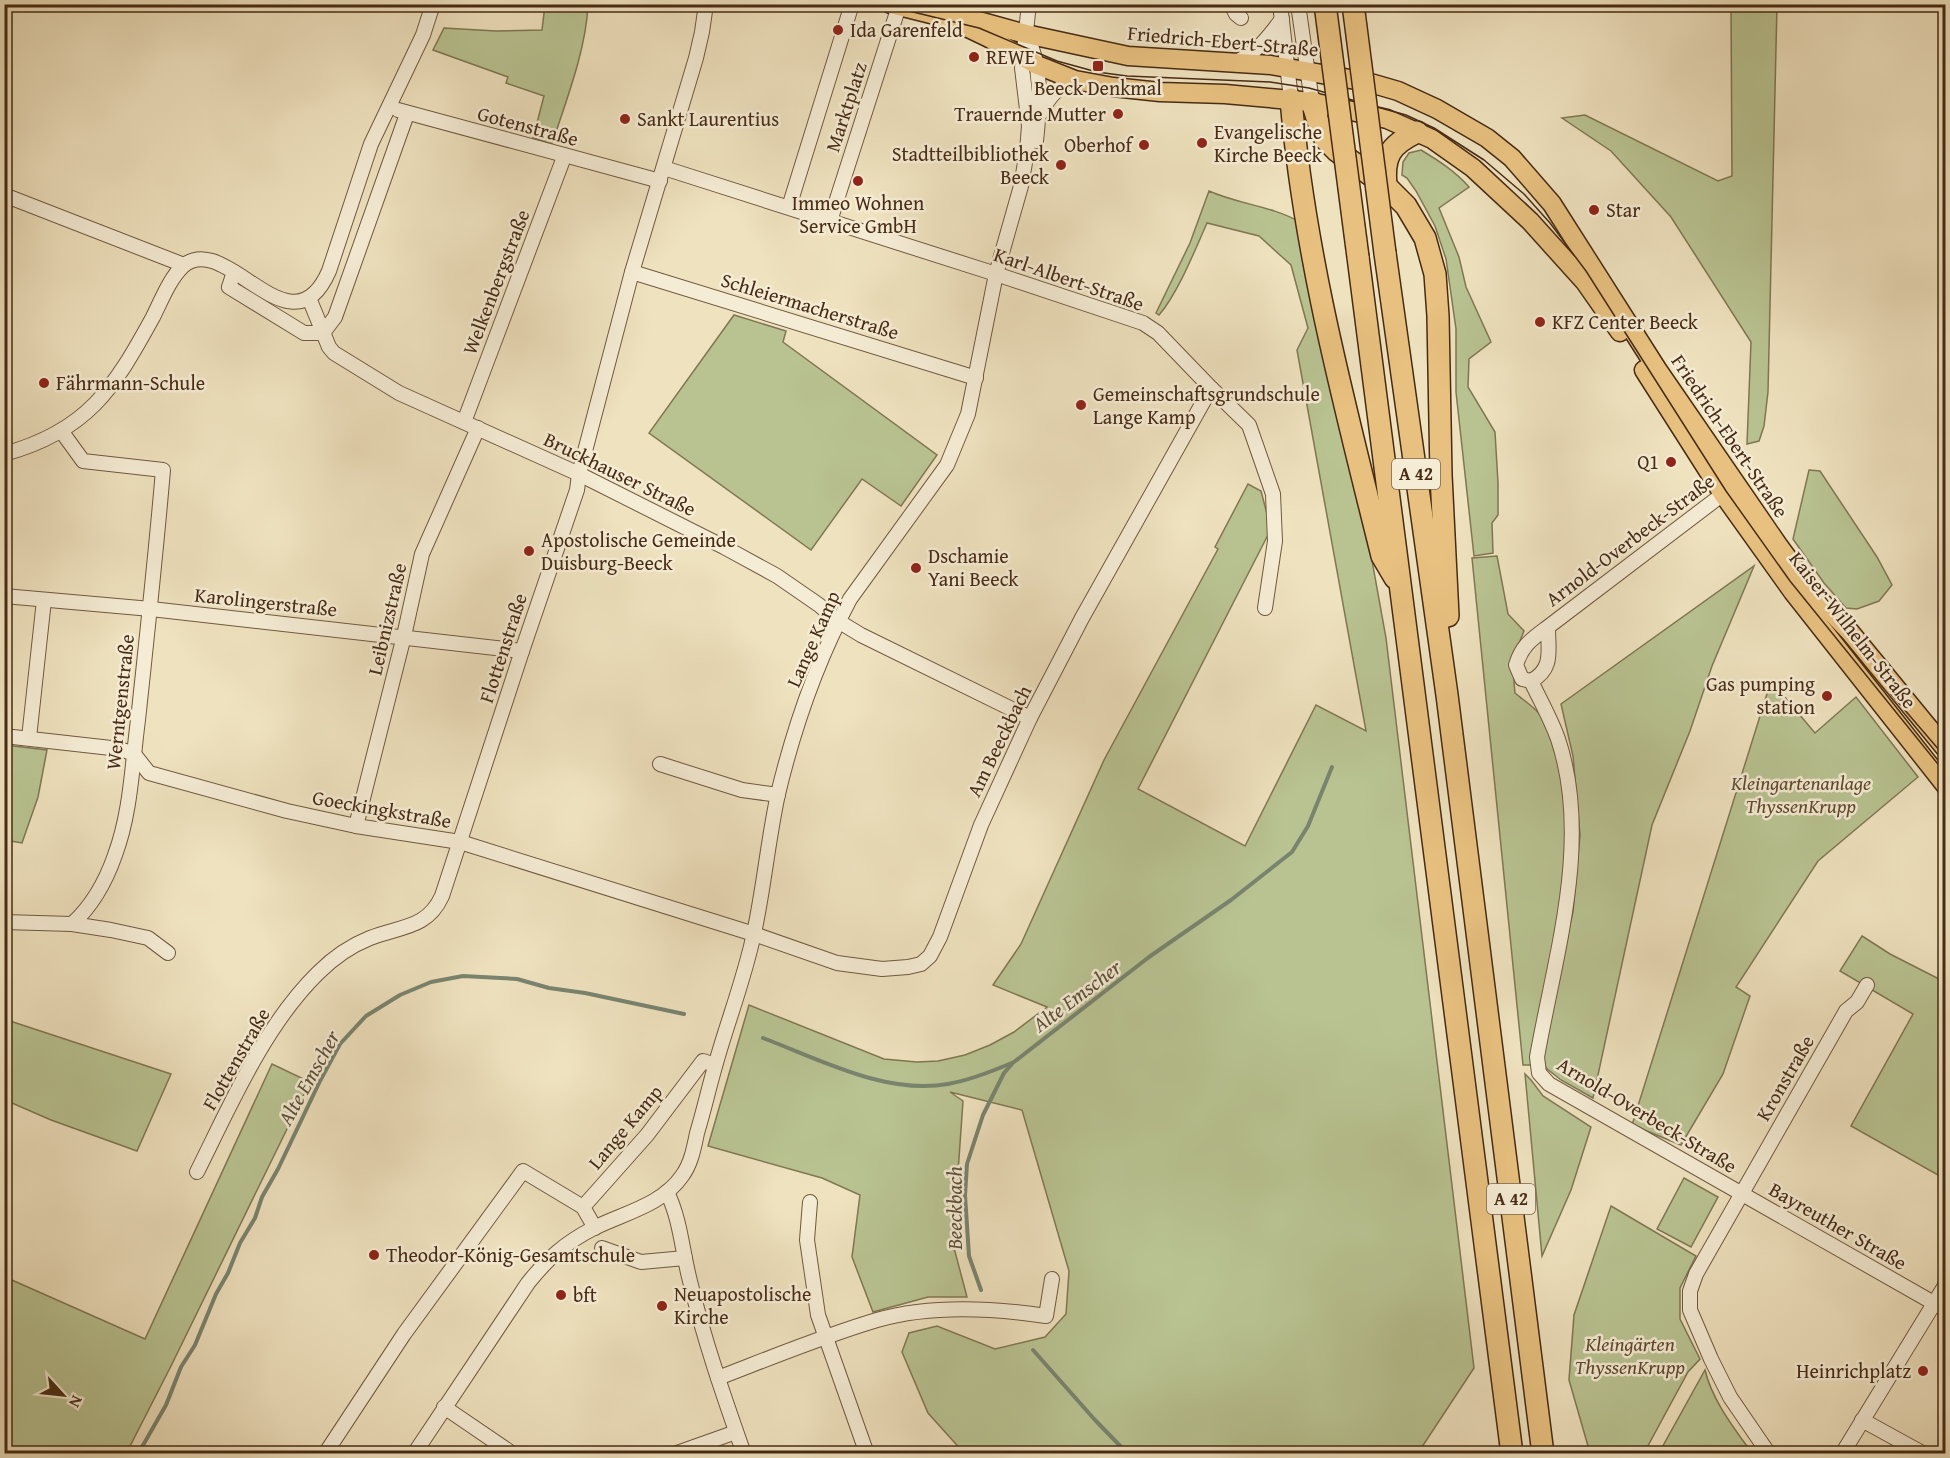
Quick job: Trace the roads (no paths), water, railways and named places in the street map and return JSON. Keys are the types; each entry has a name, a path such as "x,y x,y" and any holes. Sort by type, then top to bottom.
{"highway":[{"name":"A 42","path":"1324,4 1512,1454"},
{"name":"A 42","path":"1353,4 1385,253 1447,694 1543,1454"},
{"path":"1291,99 1304,210 1327,325 1382,556 1401,589"},
{"path":"1312,102 1325,139 1337,151 1386,186 1406,206 1425,238 1435,274 1441,475 1449,631 1447,694"},
{"path":"1386,186 1385,170 1391,150 1400,141 1417,132"}],"main road":[{"name":"Friedrich-Ebert-Straße","path":"895,5 947,18 989,38 1030,62 1075,80 1160,92 1312,102 1387,119 1440,144 1473,168 1506,198 1562,255 1602,304 1773,551"},
{"name":"Friedrich-Ebert-Straße","path":"947,18 971,19 1026,34 1128,56 1288,68 1367,81 1398,91 1457,120 1487,138 1512,158 1552,204 1657,369 1729,489"},
{"name":"Kaiser-Wilhelm-Straße","path":"1773,551 1850,632 1946,749"},
{"name":"Kaiser-Wilhelm-Straße","path":"1773,551 1856,674 1946,786"}],"street":[{"path":"4,453 33,446 62,432 96,404 116,380 135,350 171,284 184,265 194,259 218,262 275,298 287,301 309,298 324,284 371,144 387,106 423,35 434,4"},
{"name":"Flottenstraße","path":"198,1173 244,1078 300,993 316,975 343,952 369,938 425,920 433,912 442,896 577,490 579,474 632,272 696,58 706,4"},
{"name":"Marktplatz","path":"789,207 852,4"},
{"name":"Lange Kamp","path":"667,1192 682,1176 691,1158 715,1065 754,934 778,795 812,685 838,621 856,591 947,465 968,414 996,274 1021,186 1031,162 1039,116 1026,34 1029,4"},
{"path":"1231,4 1241,18"},
{"path":"1280,4 1291,99"},
{"path":"1298,4 1312,102"},
{"name":"Marktplatz","path":"830,220 895,5"},
{"path":"1234,63 1263,45 1282,19"},
{"name":"Lange Kamp","path":"1021,186 1029,136 1023,76 1030,62"},
{"path":"1039,116 1053,93 1063,85 1075,80"},
{"name":"Gotenstraße","path":"387,106 407,114 564,157 662,175"},
{"path":"234,272 229,287 304,333 323,333 335,317 407,114"},
{"name":"Welkenbergstraße","path":"464,422 564,157"},
{"name":"Karl-Albert-Straße","path":"662,175 789,207 830,220 1143,323 1158,333 1249,425 1273,494 1275,541 1265,608"},
{"path":"4,195 184,265"},
{"name":"Schleiermacherstraße","path":"632,272 976,378"},
{"name":"Bruckhauser Straße","path":"309,298 329,347 334,353 366,374 399,393 579,474 724,547 777,576 861,635 1030,718"},
{"name":"Am Beeckbach","path":"754,934 837,963 882,969 921,964 930,956 940,938 981,825 1030,718 1088,608 1211,388"},
{"name":"Leibnizstraße","path":"356,826 404,636 422,554 478,428"},
{"name":"Werntgenstraße","path":"62,432 82,461 163,470 151,609 130,789 116,853 107,876 85,912 72,924"},
{"name":"Arnold-Overbeck-Straße","path":"1548,627 1548,662 1542,675 1531,681 1522,679 1516,665 1520,652 1529,642 1548,627 1729,489"},
{"name":"Karolingerstraße","path":"4,596 151,609 522,651"},
{"path":"29,738 44,600"},
{"name":"Arnold-Overbeck-Straße","path":"1531,681 1558,739 1568,781 1572,818 1566,911 1537,1057 1539,1072 1549,1084 1742,1194"},
{"path":"4,736 120,749 134,754"},
{"name":"Goeckingkstraße","path":"134,754 149,773 286,811 356,826 460,842 754,934"},
{"path":"660,764 742,790 778,795"},
{"path":"4,922 72,924 148,938 168,953"},
{"name":"Kronstraße","path":"1769,1454 1730,1398 1711,1359 1690,1310 1690,1291 1696,1274 1846,1011 1857,1002 1867,985"},
{"name":"Lange Kamp","path":"583,1207 646,1135 703,1061 715,1065"},
{"path":"325,1454 404,1334 523,1171 583,1207 595,1228"},
{"path":"414,1454 528,1283 546,1261 558,1250 595,1228 637,1210 667,1192 676,1211 703,1330 744,1454"},
{"name":"Bayreuther Straße","path":"1742,1194 1940,1307"},
{"path":"810,1202 807,1240 818,1315 867,1454"},
{"path":"602,1248 641,1262 685,1258"},
{"path":"718,1378 879,1320 917,1313 966,1309 1017,1311 1046,1316 1052,1279"},
{"path":"1842,1454 1862,1420 1940,1307 1946,1284"},
{"path":"444,1407 513,1454"},
{"path":"1862,1420 1924,1454"},
{"path":"674,1454 736,1432"}],"waterway":[{"name":"Alte Emscher","path":"763,1038 854,1073 901,1085 948,1084 973,1078 1014,1062 1149,957 1231,900 1292,852 1308,826 1332,767"},
{"name":"Alte Emscher","path":"138,1454 166,1405 181,1367 195,1345 240,1243 255,1218 262,1197 320,1081 340,1044 366,1016 400,995 431,982 463,976 517,979 549,988 585,993 684,1014"},
{"name":"Beeckbach","path":"981,1290 969,1256 965,1195 967,1164 983,1115 1004,1073 1012,1064"},
{"name":"Beeckbach","path":"1033,1350 1128,1454"}],"tram line":[{"path":"880,4 979,28 1057,61 1097,72 1127,76 1270,82 1309,88 1406,115 1434,128 1484,160 1524,194 1550,223 1586,271 1726,491 1790,581 1946,774"},
{"path":"1891,694 1946,758"}],"place":[{"name":"Ida Garenfeld","path":"838,30"},
{"name":"REWE","path":"974,57"},
{"name":"Beeck Denkmal","path":"1098,66"},
{"name":"Trauernde Mutter","path":"1118,114"},
{"name":"Sankt Laurentius","path":"625,119"},
{"name":"Evangelische Kirche Beeck","path":"1202,143"},
{"name":"Oberhof","path":"1144,145"},
{"name":"Stadtteilbibliothek Beeck","path":"1061,165"},
{"name":"Immeo Wohnen Service GmbH","path":"858,181"},
{"name":"Star","path":"1594,210"},
{"name":"KFZ Center Beeck","path":"1540,322"},
{"name":"Fährmann-Schule","path":"44,383"},
{"name":"Gemeinschaftsgrundschule Lange Kamp","path":"1081,405"},
{"name":"Q1","path":"1671,462"},
{"name":"Apostolische Gemeinde Duisburg-Beeck","path":"529,551"},
{"name":"Dschamie Yani Beeck","path":"916,568"},
{"name":"Gas pumping station","path":"1827,696"},
{"name":"Theodor-König-Gesamtschule","path":"374,1255"},
{"name":"bft","path":"561,1295"},
{"name":"Neuapostolische Kirche","path":"662,1306"},
{"name":"Heinrichplatz","path":"1923,1371"}],"park label":[{"name":"Kleingartenanlage ThyssenKrupp","path":"1801,794"},
{"name":"Kleingärten ThyssenKrupp","path":"1630,1356"}]}
